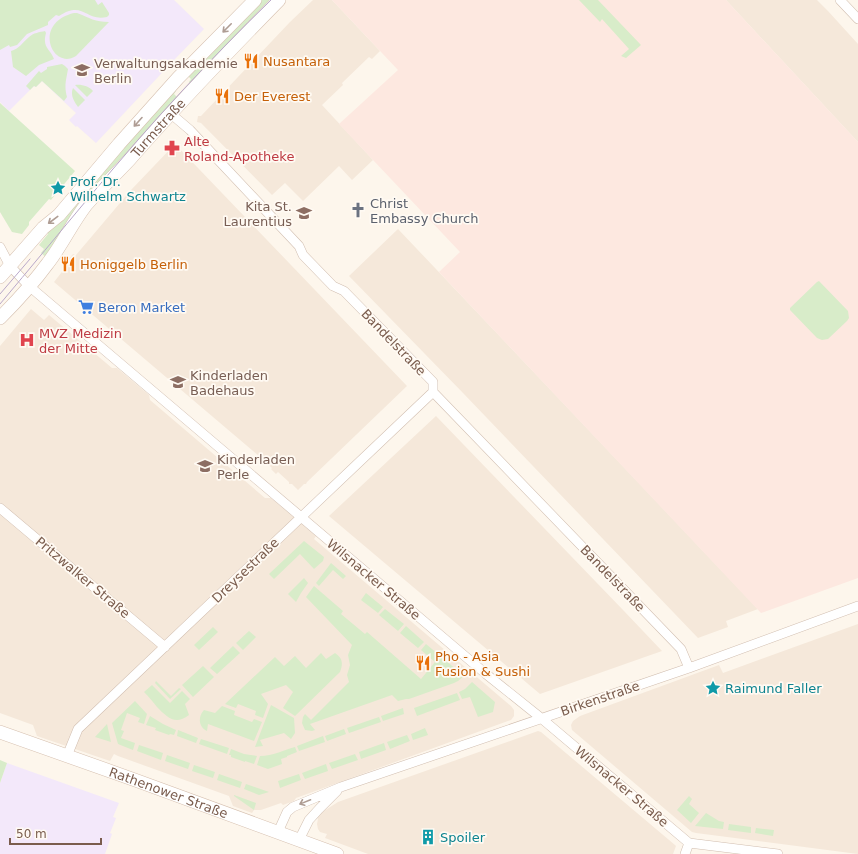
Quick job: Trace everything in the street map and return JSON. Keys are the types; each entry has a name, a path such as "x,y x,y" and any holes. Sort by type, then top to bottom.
{"main road":[{"name":"Turmstraße","path":"0,277 43,228 59,215 119,144 178,78 255,0"},
{"name":"Turmstraße","path":"0,318 49,262 86,205 170,113 279,0"},
{"name":"Rathenower Straße","path":"0,732 337,854"}],"street":[{"path":"840,0 858,19"},
{"name":"Bandelstraße","path":"170,113 190,130 299,246 303,255 332,286 344,290 433,382 433,392 681,649 689,668"},
{"name":"Wilsnacker Straße","path":"0,247 10,266 29,286 486,674 541,718 690,843"},
{"name":"Dreysestraße","path":"68,756 78,730 433,392"},
{"name":"Pritzwalker Straße","path":"0,508 165,647"},
{"name":"Birkenstraße","path":"278,832 287,812 293,806 342,787 689,668 858,606"},
{"name":"Birkenstraße","path":"299,840 309,820 318,809 342,787"},
{"path":"685,854 690,843 778,854"}],"shaded area":[{"name":"Verwaltungsakademie Berlin","path":"74,0 174,0 204,29 96,143 69,120 76,113 42,81 36,87 34,86 9,111 0,102 0,43"},
{"path":"313,0 332,0 380,51 372,59 369,57 322,105 373,160 352,180 339,166 303,201 285,183 272,195 201,123 197,122 198,116 201,116 290,22"},
{"path":"332,0 726,0 858,142 858,578 761,613 439,272 460,252 339,124 398,70"},
{"path":"726,0 817,0 828,11 858,44 858,142"},
{"path":"175,144 407,386 298,490 292,484 289,484 289,482 278,472 276,474 271,469 272,468 259,456 54,282 65,268 63,266 73,254 76,255 131,190"},
{"path":"398,229 758,609 726,621 728,627 698,638 349,276"},
{"path":"31,309 44,320 49,315 112,368 117,368 149,395 150,400 265,498 271,498 316,536 314,539 511,706 514,710 514,716 511,720 296,798 294,801 283,805 281,803 261,810 254,810 252,813 233,806 229,796 114,754 110,761 37,736 33,725 0,713 0,346"},
{"path":"436,416 662,651 540,694 329,516"},
{"path":"858,624 858,854 692,832 572,730 571,725 573,721 580,716 719,665 723,673"},
{"path":"538,731 675,845 673,854 368,854 325,838 327,834 320,832 318,829 318,819 316,816 338,802"},
{"path":"7,763 119,803 113,817 116,818 110,833 112,834 105,854 0,854 0,783"}],"green space":[{"path":"0,0 95,0 98,5 102,2 109,15 107,17 100,18 74,10 59,16 56,15 48,22 48,25 27,34 17,45 10,47 9,45 0,50"},
{"path":"258,0 275,0 192,85 189,82 191,79 186,74"},
{"path":"579,0 598,0 641,45 626,58 621,56 629,49 602,19 600,22"},
{"path":"74,13 96,20 109,22 76,56 67,59 60,57 54,52 50,44 50,35 53,26 61,18"},
{"path":"45,31 45,42 54,59 39,65 26,76 13,67 11,51 19,47 32,35"},
{"path":"62,64 68,69 65,86 67,97 64,101 42,81 30,90 26,86 39,71 41,73 47,69 47,67"},
{"path":"75,85 85,86 93,91 87,97"},
{"path":"73,88 85,100 78,107 72,96"},
{"path":"173,88 176,91 174,94 179,99 48,259 41,253 44,249 39,245 48,234 47,232"},
{"path":"0,103 75,171 51,200 49,199 29,222 29,225 22,234 12,232 0,212"},
{"path":"819,281 848,311 849,318 828,339 822,340 817,338 790,310 790,308"},
{"path":"304,541 324,557 323,561 314,569 300,554 274,579 269,574"},
{"path":"331,563 346,576 343,579 333,570 319,586 316,583"},
{"path":"304,578 308,583 296,602 288,594"},
{"path":"314,586 343,611 341,614 365,634 367,632 421,679 435,662 421,650 426,644 464,676 454,683 409,699 398,701 392,695 310,724 315,730 305,730 302,723 305,714 311,720 349,682 347,675 350,665 348,655 352,645 306,597"},
{"path":"366,593 383,607 378,613 361,600"},
{"path":"385,609 404,624 398,631 379,615"},
{"path":"406,626 424,642 418,648 400,633"},
{"path":"213,627 218,632 199,650 194,645"},
{"path":"249,631 256,637 243,650 236,643"},
{"path":"233,646 240,653 217,674 210,668"},
{"path":"321,653 326,659 335,653 340,657 342,666 340,672 295,716 283,708 293,692 286,685 261,694 268,704 263,718 255,715 256,711 238,704 236,708 225,704 275,657 284,666 295,656 306,668"},
{"path":"203,666 214,677 193,697 182,685"},
{"path":"156,681 171,696 179,688 181,689 170,699 155,683"},
{"path":"472,682 495,702 493,712 478,717 470,697 462,699 459,692 465,689"},
{"path":"152,685 170,703 182,691 190,699 185,704 189,715 180,720 175,720 164,714 144,692"},
{"path":"457,693 460,700 417,716 414,708"},
{"path":"135,701 147,714 144,724 138,722 140,718 127,713 121,730 124,731 121,738 135,743 133,750 118,744 112,723"},
{"path":"271,705 294,718 295,733 291,739 284,733 260,740 263,746 255,747"},
{"path":"222,706 235,711 234,715 252,722 254,719 262,722 254,741 208,724 207,731 202,727 200,718 202,712 204,710 215,713"},
{"path":"403,708 404,714 383,721 381,716"},
{"path":"150,716 176,730 174,735 169,735 155,730 156,728 146,725"},
{"path":"379,717 381,722 349,733 347,728"},
{"path":"107,724 111,742 95,737"},
{"path":"425,728 428,735 413,740 411,734"},
{"path":"344,729 346,734 327,741 325,736"},
{"path":"178,730 198,738 196,743 177,736"},
{"path":"407,735 410,741 390,749 387,742"},
{"path":"323,736 325,742 299,751 297,746"},
{"path":"201,739 229,748 227,754 199,744"},
{"path":"384,743 386,750 361,759 359,752"},
{"path":"139,745 163,753 161,760 137,751"},
{"path":"295,747 297,752 281,759 282,764 268,769 257,765 260,756 274,754"},
{"path":"231,749 244,754 257,756 254,764 231,757 231,755 229,755"},
{"path":"355,754 358,760 332,769 329,763"},
{"path":"167,755 190,763 188,769 165,761"},
{"path":"0,760 7,763 0,783"},
{"path":"326,764 328,771 305,779 302,773"},
{"path":"194,765 215,772 213,778 192,771"},
{"path":"219,774 242,782 240,788 217,780"},
{"path":"299,774 301,780 280,788 278,781"},
{"path":"246,784 269,792 259,795 244,789"},
{"path":"234,796 256,803 254,810"},
{"path":"689,796 692,799 689,804 699,813 691,823 677,810"},
{"path":"706,813 719,821 724,822 723,829 695,826"},
{"path":"729,824 751,827 751,833 728,830"},
{"path":"756,828 774,830 773,836 755,833"}],"tram line":[{"path":"0,304 158,117 215,56 271,0"},
{"path":"0,294 30,259"}],"place":[{"name":"Nusantara","path":"251,61"},
{"name":"Verwaltungsakademie Berlin","path":"82,70"},
{"name":"Der Everest","path":"222,96"},
{"name":"Alte Roland-Apotheke","path":"172,148"},
{"name":"Prof. Dr. Wilhelm Schwartz","path":"58,188"},
{"name":"Christ Embassy Church","path":"358,210"},
{"name":"Kita St. Laurentius","path":"304,213"},
{"name":"Honiggelb Berlin","path":"68,264"},
{"name":"Beron Market","path":"86,307"},
{"name":"MVZ Medizin der Mitte","path":"27,340"},
{"name":"Kinderladen Badehaus","path":"178,382"},
{"name":"Kinderladen Perle","path":"205,466"},
{"name":"Pho - Asia Fusion & Sushi","path":"423,663"},
{"name":"Raimund Faller","path":"713,688"},
{"name":"Spoiler","path":"428,837"}]}
